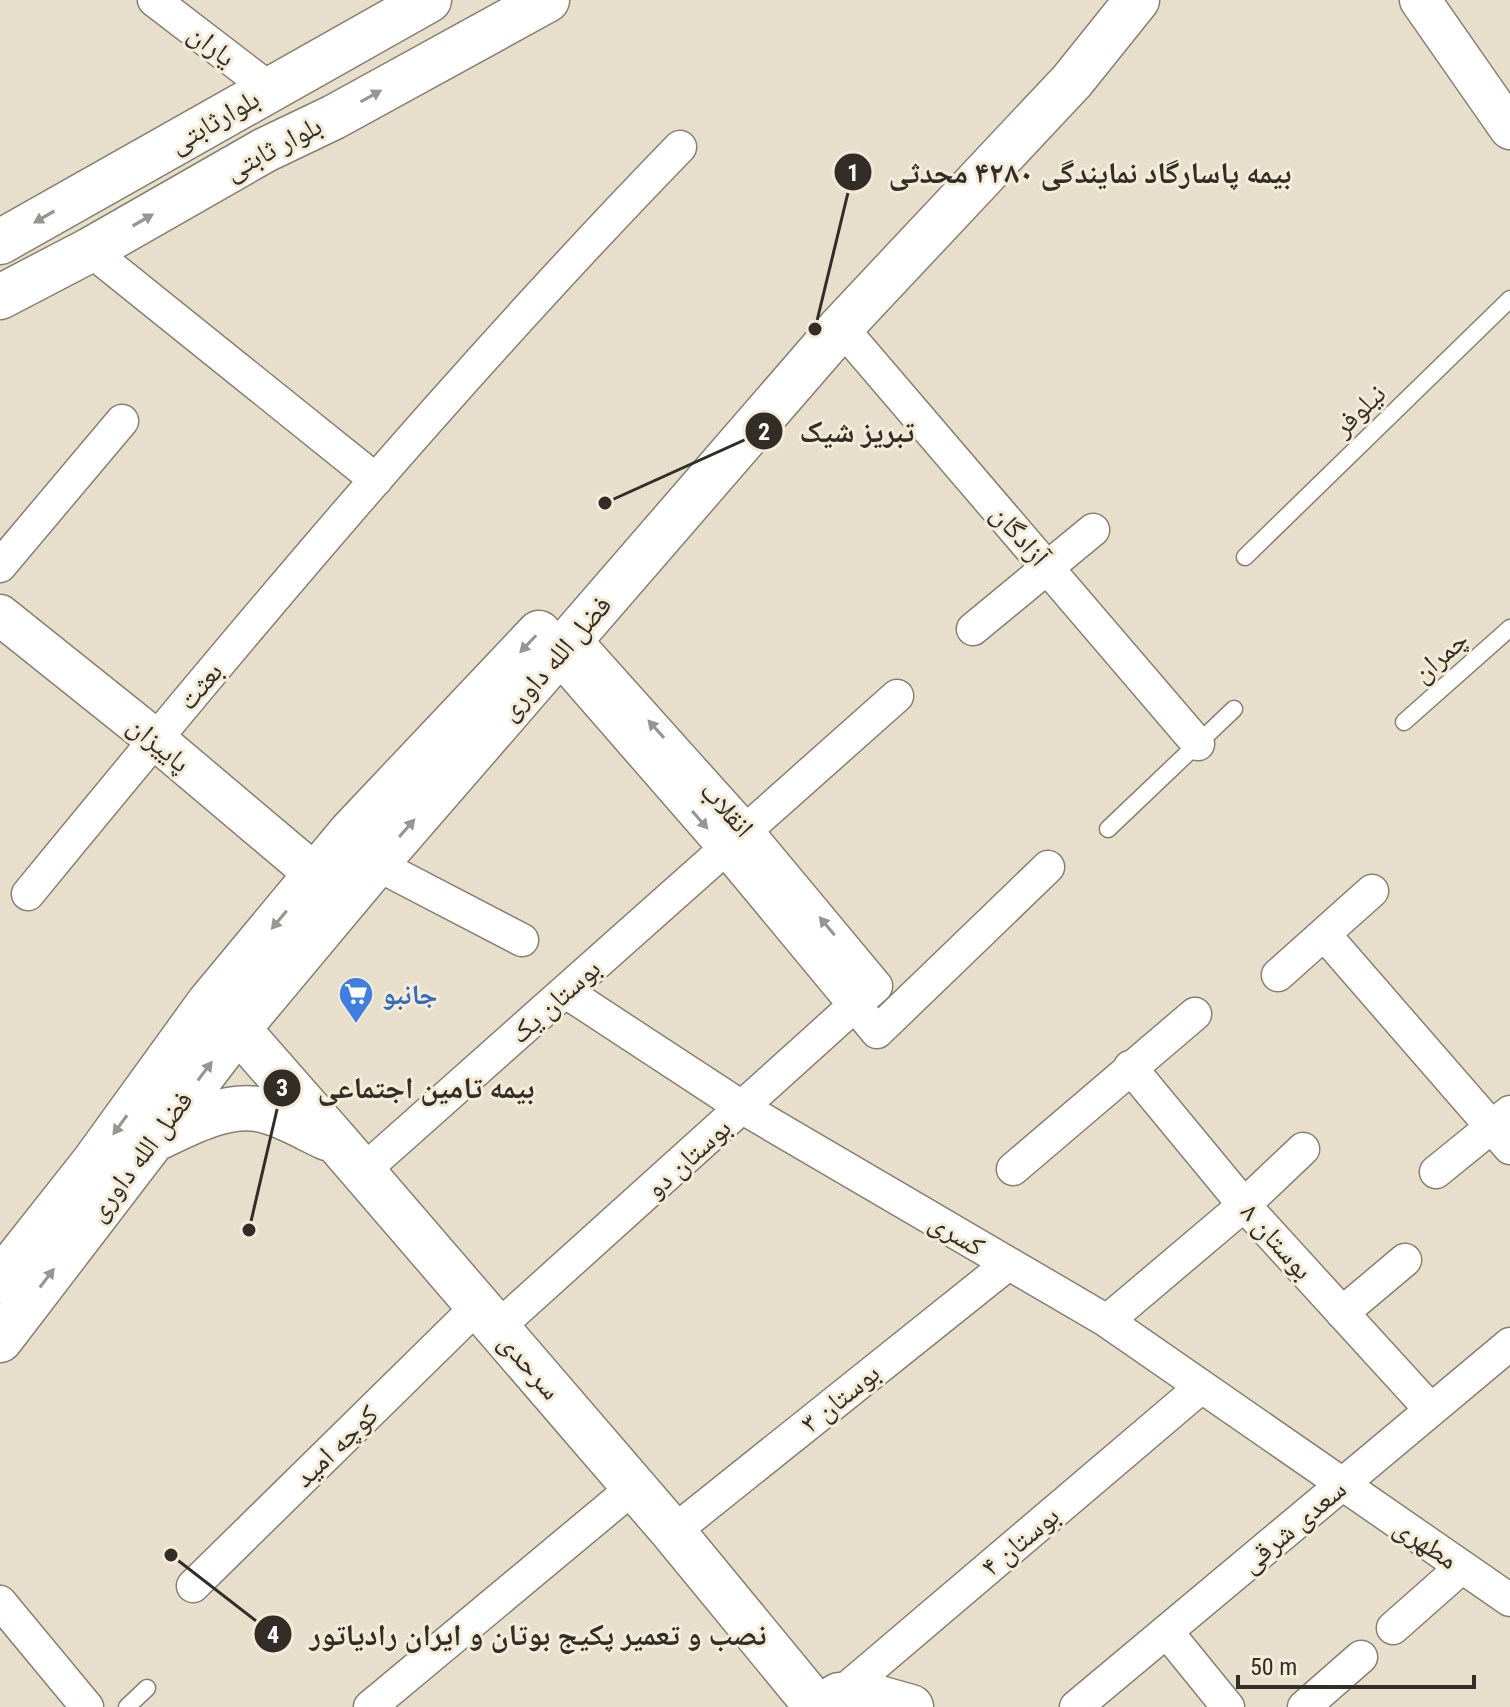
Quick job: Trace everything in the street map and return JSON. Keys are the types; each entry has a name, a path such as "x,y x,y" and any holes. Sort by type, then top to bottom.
{"main road":[{"name":"بلوارثابتی","path":"0,242 429,0"},
{"name":"بلوار ثابتی","path":"0,297 547,0"},
{"name":"فضل الله داوری","path":"0,1340 153,1140 224,1016 316,875 351,832 529,644 824,311 1051,65 1101,0"},
{"name":"فضل الله داوری","path":"7,1257 224,1016 376,864 841,327 1072,81 1137,0"},
{"path":"288,79 314,97 334,117"},
{"path":"288,79 290,138"},
{"name":"سرحدی","path":"224,1016 825,1703"},
{"path":"153,1140 198,1119 230,1110 256,1109 350,1157"},
{"path":"825,1703 879,1698 911,1707"}],"street":[{"name":"یاران","path":"154,0 288,79"},
{"path":"1420,0 1510,129"},
{"name":"بعثت","path":"28,894 155,739 376,480 586,245 680,147"},
{"path":"90,250 376,480"},
{"name":"آزادگان","path":"841,327 1198,744"},
{"path":"0,566 122,421"},
{"path":"973,629 1093,530"},
{"name":"پاییزان","path":"0,615 155,739 316,875"},
{"name":"انقلاب","path":"565,646 737,840 866,995 877,1032 1048,867"},
{"name":"بوستان یک","path":"350,1157 566,992 897,696"},
{"path":"376,864 522,940"},
{"path":"1278,975 1372,891"},
{"path":"1324,934 1504,1129 1436,1172"},
{"name":"کسری","path":"566,992 743,1108 1107,1321 1342,1485"},
{"name":"بوستان دو","path":"488,1317 743,1108 866,995"},
{"path":"1013,1169 1195,1014"},
{"name":"بوستان ۸","path":"1130,1067 1244,1205 1431,1410"},
{"path":"1107,1321 1244,1205 1303,1149"},
{"path":"1342,1313 1405,1260"},
{"name":"بوستان ۳","path":"673,1532 1008,1264"},
{"name":"کوچه امید","path":"193,1586 488,1317"},
{"name":"سعدی شرقی","path":"1076,1707 1510,1344"},
{"name":"بوستان ۴","path":"825,1703 1200,1388"},
{"name":"مطهری","path":"1342,1485 1510,1600"},
{"path":"370,1707 634,1487"},
{"path":"1393,1628 1462,1567"},
{"path":"5,1618 87,1707"},
{"path":"1167,1632 1228,1707"},
{"path":"1304,1707 1361,1657"}],"lane":[{"name":"نیلوفر","path":"1245,557 1510,299"},
{"name":"چمران","path":"1404,722 1510,628"},
{"path":"1108,829 1234,709"},
{"path":"127,1707 147,1688"}],"place":[{"name":"بیمه پاسارگاد نمایندگی ۴۲۸۰ محدثی","path":"815,329"},
{"name":"تبریز شیک","path":"605,503"},
{"name":"جانبو","path":"356,1025"},
{"name":"بیمه تامین اجتماعی","path":"249,1230"},
{"name":"نصب و تعمیر پکیج بوتان و ایران رادیاتور","path":"171,1555"}]}
